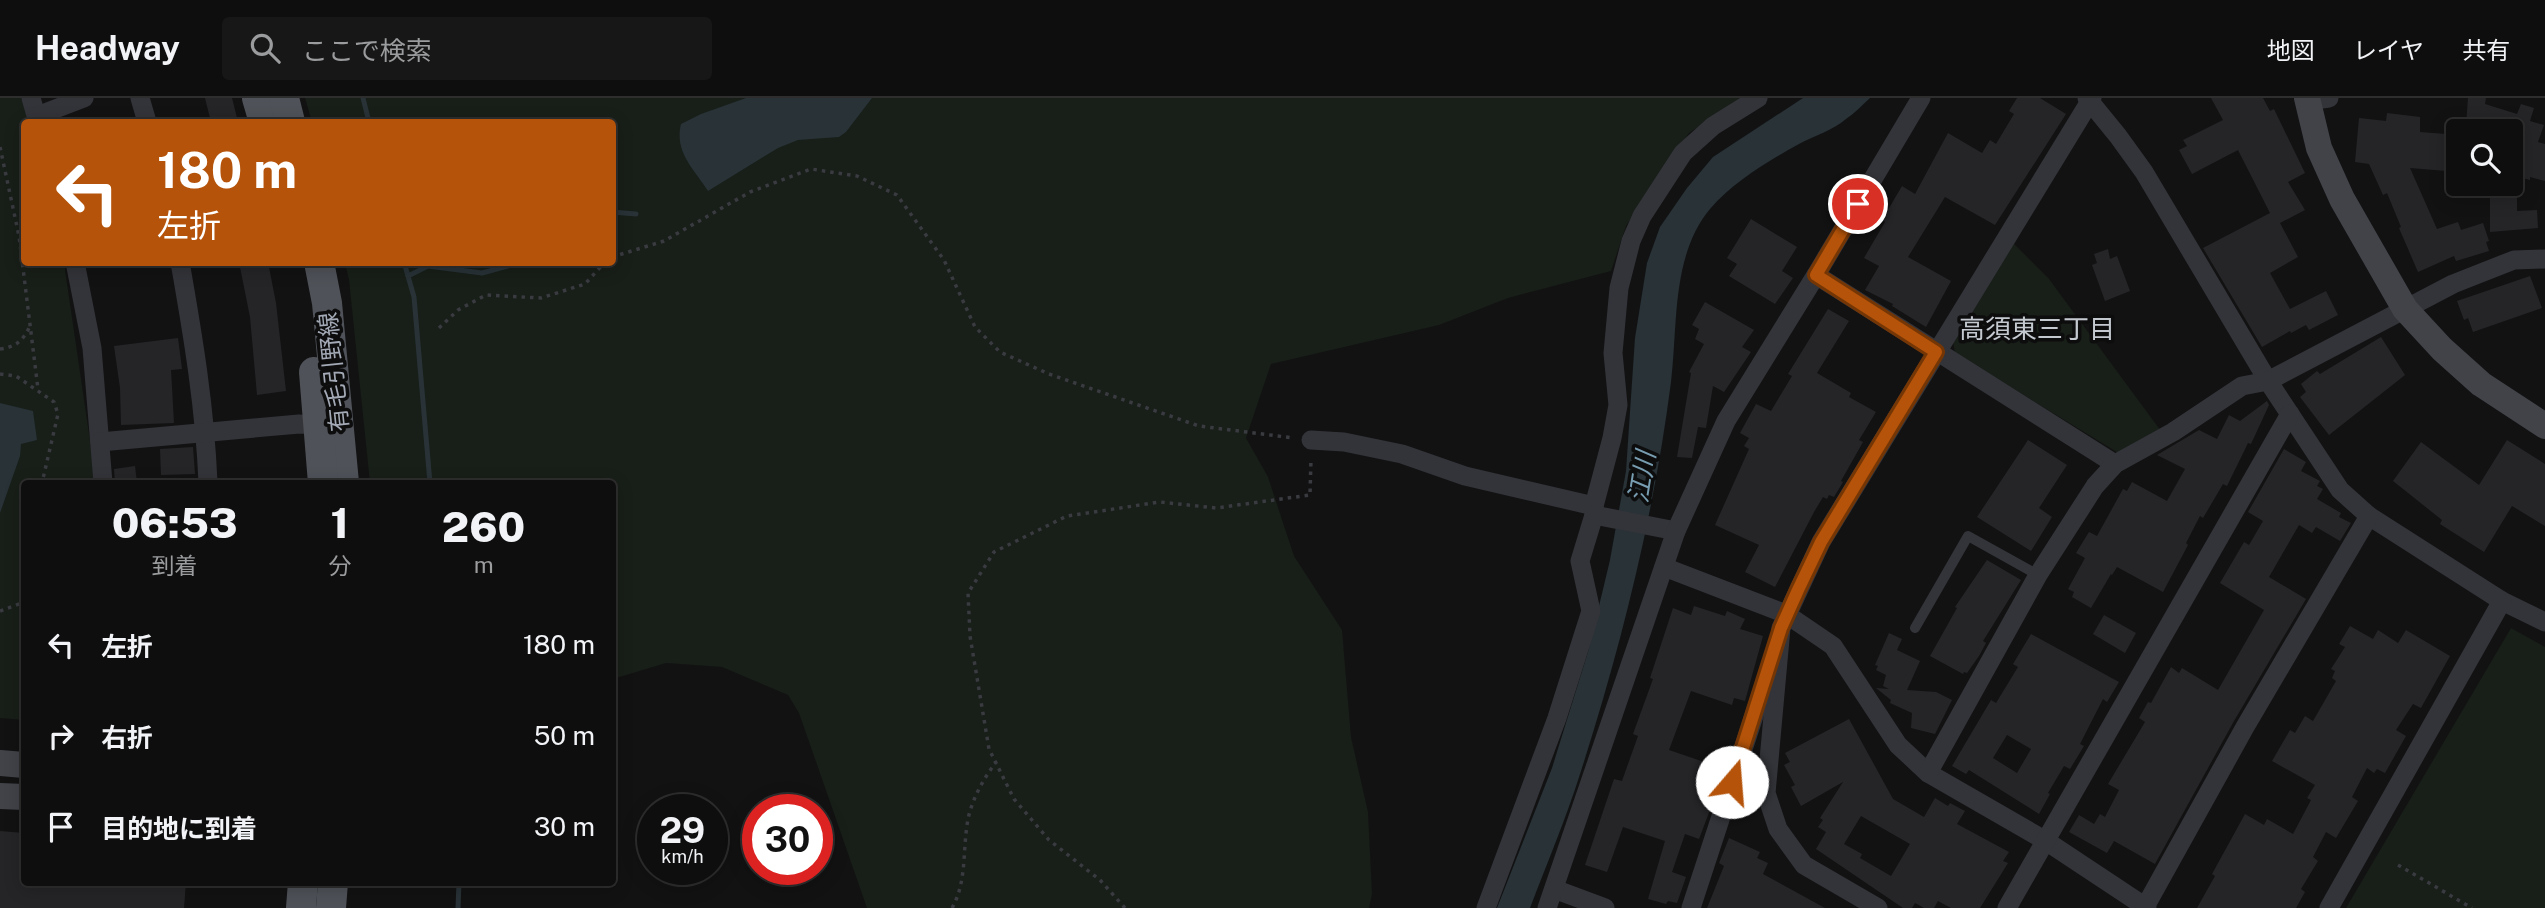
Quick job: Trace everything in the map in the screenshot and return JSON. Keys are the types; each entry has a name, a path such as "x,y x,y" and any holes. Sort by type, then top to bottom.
{"main road":[{"path":"257,98 263,119"},
{"path":"285,98 289,119"},
{"name":"有毛引野線","path":"301,266 312,338 323,480"},
{"name":"有毛引野線","path":"320,266 327,303 344,480"},
{"path":"301,908 303,886"},
{"path":"331,908 333,886"}],"street":[{"path":"36,112 84,98"},
{"path":"140,98 146,119"},
{"path":"1486,908 1557,718 1591,611 1580,561 1618,405 1613,353 1619,288 1631,241 1642,216 1683,153 1713,126 1758,98"},
{"path":"1605,908 1551,899 1676,531 1726,421 1921,98"},
{"path":"1691,908 1786,614 1821,542 2090,99 2144,172 2268,381 2340,490 2369,516 2502,601 2545,622"},
{"path":"2314,99 2319,148 2342,199 2406,309 2442,349 2481,384 2545,426"},
{"path":"1928,773 2038,575 2095,486 2115,464 2173,432 2242,386 2268,381 2453,284 2514,260 2545,259"},
{"path":"76,266 92,348 103,480"},
{"path":"181,266 198,370 206,434 208,480"},
{"path":"1816,275 2115,464"},
{"path":"2007,908 2290,414"},
{"path":"100,442 299,424 319,425"},
{"path":"1311,440 1344,442 1402,454 1465,475 1676,531"},
{"path":"1664,567 1786,614 1833,646 1898,745 1928,773 2046,841 2146,907 2245,727 2369,516"},
{"path":"2329,908 2502,601"},
{"path":"1779,639 1766,793 1778,829 1804,865 1878,908"},
{"path":"0,763 21,765"},
{"path":"0,796 21,797"}],"lane":[{"path":"1915,628 1968,536 2038,575"}],"path":[{"path":"0,147 21,252"},
{"path":"616,256 664,241 750,192 811,169 857,176 897,195 944,260 975,327 1000,352 1049,374 1199,426 1311,440 1310,495 1216,508 1160,502 1067,516 994,552 968,593 972,649 989,749 1014,799 1049,840 1100,880 1125,908"},
{"path":"23,266 38,389"},
{"path":"439,328 458,310 486,295 541,298 585,285 602,266"},
{"path":"0,349 12,347 23,340 30,326"},
{"path":"0,374 16,376 54,402 58,414 43,480"},
{"path":"0,611 21,604"},
{"path":"952,908 961,892 970,812 981,783 996,762"},
{"path":"2398,865 2472,908"}],"shaded area":[{"path":"0,98 21,98 28,119 21,119 21,266 64,266 94,480 21,480 21,720 0,718"},
{"path":"305,98 1742,98 1689,133 1626,226 1611,271 1508,298 1439,325 1271,364 1246,438 1268,477 1294,556 1342,630 1351,737 1368,812 1372,894 1369,908 867,908 833,810 833,794 827,794 799,713 788,695 722,667 666,663 616,678 616,480 370,480 346,266 616,266 616,119 311,119"},
{"path":"2013,243 2049,279 2161,431 2120,454 1955,353 1953,342"},
{"path":"2511,628 2545,647 2545,908 2346,908"}],"water":[{"path":"746,98 872,98 846,132 839,137 798,140 778,148 708,191 683,152 680,143 681,124"},
{"name":"江川","path":"1803,98 1870,98 1841,123 1787,151 1740,181 1719,199 1697,228 1688,248 1678,292 1671,382 1646,531 1595,726 1569,808 1530,908 1497,908 1552,768 1588,652 1610,560 1626,471 1635,338 1647,263 1660,227 1713,157"},
{"path":"0,403 33,411 37,440 21,444 20,456 0,513"}],"building":[{"path":"205,98 232,98 237,119 210,119"},
{"path":"2017,98 2040,98 2066,114 1995,225 1945,197 1908,257 1951,281 1926,327 1892,306 1893,304 1865,290 1879,266 1864,258 1902,186 1915,194 1948,133 1982,153 1990,140 1996,144 2014,114 2009,111"},
{"path":"2211,98 2263,98 2270,111 2274,109 2305,173 2288,182 2305,210 2280,223 2298,257 2270,273 2290,309 2326,291 2338,315 2309,330 2306,325 2291,333 2290,331 2262,347 2203,248 2270,213 2238,150 2192,174 2179,150 2187,146 2183,140 2223,120"},
{"path":"2468,98 2486,98 2485,104 2517,114 2521,104 2534,108 2530,121 2544,125 2538,142 2545,144 2545,181 2523,178 2523,119 2466,119"},
{"path":"2387,113 2420,117 2420,132 2446,134 2446,171 2410,168 2437,229 2458,222 2461,230 2483,223 2489,251 2456,261 2454,256 2418,272 2387,193 2383,195 2369,164 2355,162 2359,118 2386,121"},
{"path":"2490,196 2517,196 2517,211 2537,210 2538,228 2490,232"},
{"path":"1751,219 1797,247 1782,271 1793,278 1775,304 1729,276 1737,264 1727,258"},
{"path":"2108,249 2110,259 2117,256 2130,291 2105,301 2092,265 2097,263 2094,254"},
{"path":"240,266 269,266 276,303 286,391 257,395 250,317"},
{"path":"2530,276 2542,308 2473,332 2468,318 2464,320 2457,301"},
{"path":"1705,302 1754,330 1742,347 1751,352 1724,392 1713,386 1706,428 1698,427 1692,458 1677,457 1691,373 1689,372 1704,344 1695,339 1699,329 1692,325"},
{"path":"1828,309 1849,321 1817,373 1851,393 1849,397 1876,412 1859,440 1863,442 1841,481 1843,482 1834,497 1823,497 1775,587 1745,572 1759,545 1715,525 1749,449 1744,446 1749,438 1740,433 1756,404 1771,411 1792,376 1788,374"},
{"path":"2381,337 2405,375 2329,435 2300,397 2306,392 2301,384 2317,371 2320,374"},
{"path":"178,338 182,369 171,370 174,423 121,425 120,388 114,346"},
{"path":"2267,401 2269,405 2251,444 2248,443 2227,486 2223,484 2203,518 2200,516 2163,592 2117,567 2091,608 2072,597 2074,592 2068,589 2085,558 2076,553 2089,532 2097,536 2123,489 2127,491 2132,482 2167,501 2185,469 2157,455 2199,430 2217,439 2229,415 2240,421"},
{"path":"2028,440 2067,465 2039,508 2052,517 2031,551 1977,517"},
{"path":"2507,440 2545,464 2545,526 2512,506 2484,552 2440,524 2442,520 2393,481 2421,442 2479,485"},
{"path":"193,447 195,474 161,475 160,449"},
{"path":"2284,449 2306,462 2301,471 2320,481 2317,486 2323,489 2317,499 2341,513 2339,517 2351,523 2340,541 2316,527 2312,533 2299,525 2269,577 2306,599 2234,721 2155,864 2114,841 2107,853 2069,832 2079,815 2094,824 2100,814 2105,817 2119,790 2108,784 2145,722 2139,718 2148,702 2151,703 2171,667 2179,673 2182,668 2218,690 2264,610 2220,583 2244,542 2249,545 2263,521 2248,512"},
{"path":"135,466 137,480 115,480 114,469"},
{"path":"1987,560 2021,580 1983,641 1986,643 1979,656 1967,673 1963,674 1930,656 1957,608 1955,607"},
{"path":"1694,606 1725,616 1727,611 1745,619 1740,629 1763,636 1745,701 1734,698 1732,705 1691,691 1669,750 1710,764 1699,797 1713,802 1699,839 1685,834 1672,872 1686,877 1677,903 1668,901 1666,904 1648,899 1665,841 1623,827 1607,872 1585,865 1614,779 1622,781 1638,736 1633,734 1653,679 1650,678 1673,608 1691,615"},
{"path":"2104,615 2136,633 2125,653 2093,634"},
{"path":"2350,626 2373,639 2378,630 2398,643 2406,630 2450,656 2421,708 2413,704 2396,730 2406,736 2385,773 2377,769 2374,773 2367,768 2352,797 2358,801 2336,838 2326,832 2313,857 2318,861 2301,889 2305,892 2296,908 2197,908 2215,876 2212,874 2245,814 2264,825 2267,819 2293,834 2311,800 2307,798 2315,785 2272,761 2290,730 2295,733 2305,716 2313,721 2336,681 2332,678 2335,671 2331,669 2345,647 2339,644"},
{"path":"1889,633 1902,639 1897,650 1920,661 1907,690 1936,692 1952,700 1935,734 1911,728 1912,713 1890,703 1891,700 1876,688 1889,689 1883,686 1886,675 1876,670 1878,666 1875,665"},
{"path":"2031,634 2119,682 2107,702 2103,699 2080,744 2084,746 2070,769 2064,766 2039,814 1969,770 1966,774 1952,766 1991,700 1996,703 2018,667 2013,664","holes":["2007,735 2031,749 2017,773 1993,758"]},
{"path":"1849,719 1893,799 1924,817 1935,798 1948,806 1950,803 1965,811 1957,824 2009,852 2003,861 2008,863 1980,908 1951,908 1938,901 1934,908 1924,908 1915,903 1912,908 1903,908 1816,849 1826,832 1818,827 1823,820 1820,818 1843,782 1801,806 1791,787 1795,785 1784,765 1790,762 1785,753","holes":["1861,816 1910,844 1891,876 1860,858 1862,854 1844,844"]},
{"path":"0,831 21,833 21,886 186,886 184,908 0,908"},
{"path":"1729,838 1760,852 1757,858 1768,863 1763,874 1825,908 1707,908 1724,866 1719,863"}],"waterway":[{"path":"363,98 368,119"},
{"path":"616,212 636,214"},
{"path":"405,266 414,297 430,480"},
{"path":"408,276 428,266"},
{"path":"428,266 482,273 508,266"},
{"path":"458,908 459,886"}],"district":[{"name":"高須東三丁目","path":"2037,329"}],"route":[{"path":"1732,782 1786,614 1821,542 1936,352 1816,275 1858,204"}]}
